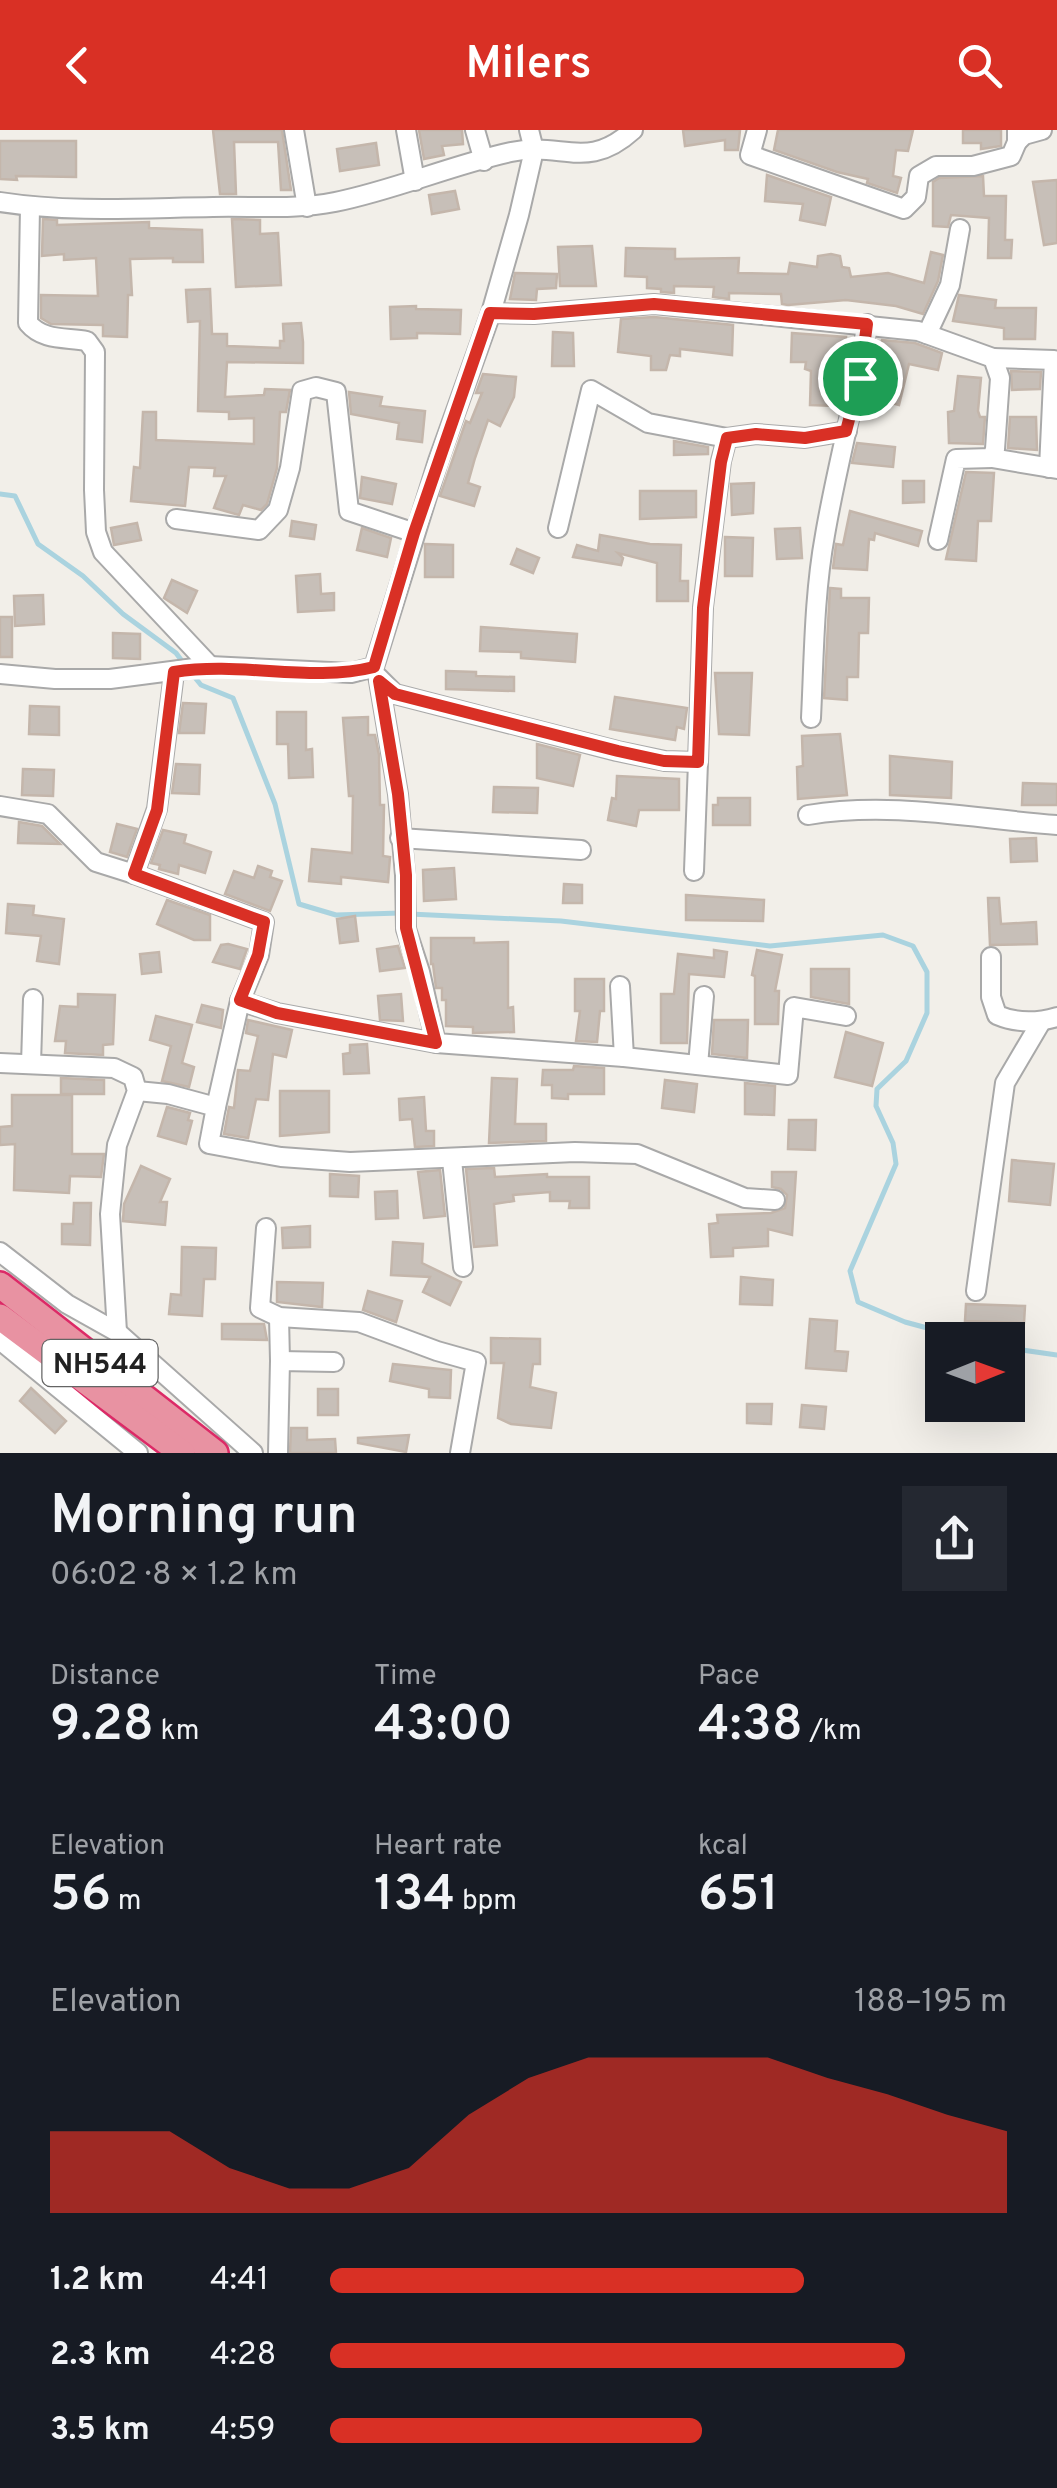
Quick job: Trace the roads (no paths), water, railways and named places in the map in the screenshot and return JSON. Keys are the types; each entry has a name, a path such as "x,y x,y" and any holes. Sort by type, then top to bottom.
{"highway":[{"name":"NH544","path":"4,1298 182,1453"},
{"name":"NH544","path":"4,1298 215,1453"}],"street":[{"path":"294,130 307,207"},
{"path":"406,130 415,182"},
{"path":"476,130 484,161"},
{"path":"436,1043 406,928 406,875 398,794 377,674 414,533 490,313 534,150 530,130"},
{"path":"0,202 93,211 307,207 415,182 511,152 594,154 621,141 633,130"},
{"path":"756,130 750,155 904,209 916,198 920,176 936,166 973,166 1011,156 1016,136 1042,130"},
{"path":"30,207 28,323 35,332 54,338 86,341 94,352 96,532 103,552 191,670"},
{"path":"927,334 950,286 960,229"},
{"path":"490,313 534,314 654,304 867,324 927,334 993,358 1054,360 1053,469 992,458 956,459 938,540"},
{"path":"811,718 824,537 860,378 867,324"},
{"path":"992,458 1000,393 993,358"},
{"path":"176,519 259,530 278,510 290,468 302,391 316,388 336,392 350,512 414,533"},
{"path":"558,528 591,390 648,423 727,438 756,434 805,438 846,431"},
{"path":"694,870 703,608 727,438"},
{"path":"134,874 157,810 191,670"},
{"path":"0,674 55,679 110,679 191,670 377,674 395,694 664,761 698,762"},
{"path":"0,806 48,814 96,862 264,922 258,955 240,1000 209,1144 315,1160 452,1160 574,1152 637,1154 745,1198 775,1200"},
{"path":"808,815 840,810 913,810 1057,825"},
{"path":"400,838 582,850"},
{"path":"990,956 991,996 997,1015 1010,1021 1049,1020"},
{"path":"620,986 624,1057"},
{"path":"698,1065 704,996"},
{"path":"31,1064 33,999"},
{"path":"240,1000 277,1013 436,1043 624,1057 788,1075 794,1007 846,1016"},
{"path":"976,1292 1005,1084 1049,1020"},
{"path":"0,1064 114,1068 132,1078 136,1091 117,1144 110,1214 117,1332"},
{"path":"136,1091 168,1094 216,1108"},
{"path":"452,1160 463,1266"},
{"path":"266,1228 260,1308 279,1317 359,1322 476,1362 460,1453"},
{"path":"0,1252 67,1304 117,1332 253,1453"},
{"path":"4,1298 67,1304"},
{"path":"278,1453 279,1317"},
{"path":"0,1340 138,1453"},
{"path":"280,1361 334,1362"}],"waterway":[{"path":"0,494 15,496 38,544 83,576 123,614 176,653 185,665"},
{"path":"192,674 201,685 233,698 275,804 299,904 336,915 400,913"},
{"path":"410,914 561,921 770,946 883,935 913,946 927,972 927,1013 906,1061 877,1089 876,1106 893,1143 896,1164 850,1271 858,1302 925,1327"},
{"path":"1025,1350 1057,1355"}]}
